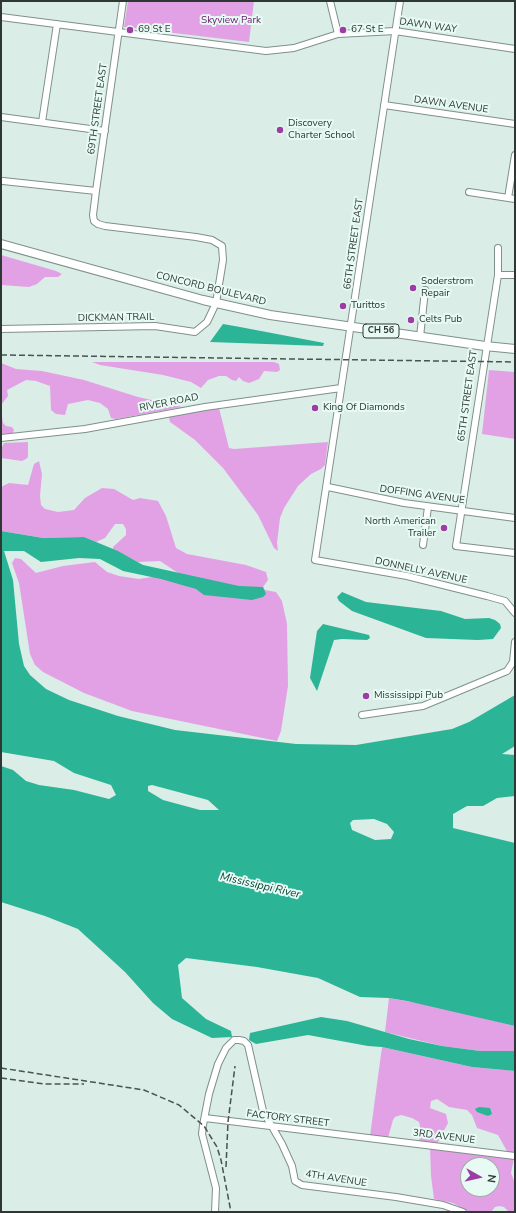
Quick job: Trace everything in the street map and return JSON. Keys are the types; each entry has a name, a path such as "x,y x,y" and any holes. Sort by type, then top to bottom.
{"main road":[{"name":"CONCORD BOULEVARD","path":"1,244 216,303 270,315 515,349"}],"street":[{"name":"69TH STREET EAST","path":"123,1 96,191 93,215 94,221 105,226 212,240 222,246"},
{"path":"330,1 338,34"},
{"name":"66TH STREET EAST","path":"315,560 328,488 341,388 352,326 400,1"},
{"name":"DAWN WAY","path":"1,17 266,51 294,48 338,34 395,31 515,49"},
{"path":"42,122 56,24"},
{"name":"DAWN AVENUE","path":"384,105 515,124"},
{"path":"1,117 105,131"},
{"path":"508,198 515,155"},
{"path":"3,181 96,191"},
{"path":"469,192 515,199"},
{"name":"DICKMAN TRAIL","path":"1,329 155,326 195,332 207,322 216,303 223,260 222,246"},
{"name":"65TH STREET EAST","path":"498,248 498,275 456,546 515,553"},
{"path":"498,275 515,275"},
{"path":"420,336 425,290"},
{"name":"RIVER ROAD","path":"1,438 85,429 205,407 341,388"},
{"name":"DOFFING AVENUE","path":"328,488 428,507 515,518"},
{"path":"423,545 428,507"},
{"name":"DONNELLY AVENUE","path":"315,560 407,576 487,596 505,601 515,613"},
{"path":"362,715 423,706 507,671 513,662 515,642"},
{"name":"4TH AVENUE","path":"205,1118 209,1094 218,1064 226,1048 234,1040 244,1041 248,1046 263,1111 282,1144 292,1166 295,1181 302,1185 396,1197 447,1206 463,1212"},
{"path":"205,1118 202,1134 216,1188 215,1212"},
{"name":"FACTORY STREET","path":"205,1118 370,1138"},
{"name":"3RD AVENUE","path":"370,1138 515,1156"}],"green space":[{"name":"Skyview Park","path":"128,1 254,1 249,42 124,27"},
{"path":"1,255 62,274 58,277 45,277 37,284 29,287 1,285"},
{"path":"92,362 274,362 279,364 280,370 277,372 264,371 259,379 249,383 243,381 239,377 236,381 226,376 219,376 208,380 201,388 191,382 163,375 100,365"},
{"path":"1,363 16,369 42,371 84,380 138,397 182,407 116,419 111,418 108,409 100,403 88,400 68,404 65,415 56,414 51,410 50,386 36,381 26,380 7,390 8,396 1,405"},
{"path":"489,370 515,372 515,439 482,434"},
{"path":"219,408 229,448 234,449 328,442 325,465 321,469 311,474 298,486 284,508 280,518 277,543 278,551 274,548 258,515 223,468 195,440 170,422 169,417"},
{"path":"1,410 3,423 6,426 12,427 14,430 13,433 1,434"},
{"path":"28,442 28,457 26,459 22,461 1,458 1,449 4,443"},
{"path":"39,461 42,474 40,496 41,505 45,509 58,512 74,510 85,498 102,488 114,489 133,500 140,498 158,501 166,516 176,548 187,554 246,565 266,572 268,580 263,587 265,590 276,592 282,601 287,624 288,686 281,731 277,741 132,711 84,693 43,672 35,665 30,654 19,583 12,563 15,558 21,559 36,573 63,566 95,562 107,572 119,576 139,579 178,573 160,561 138,562 113,549 113,547 126,535 126,529 123,524 115,524 105,538 96,542 84,537 43,538 1,531 1,487 9,483 28,485 34,464"},
{"path":"389,998 434,1006 515,1026 515,1051 480,1051 442,1046 385,1032"},
{"path":"382,1047 472,1067 515,1071 515,1154 508,1153 498,1135 477,1128 472,1115 467,1110 449,1107 437,1099 431,1101 430,1108 446,1114 448,1123 437,1144 419,1142 419,1122 401,1115 395,1117 393,1120 388,1138 370,1136"},
{"path":"430,1147 514,1158 511,1173 515,1183 515,1212 509,1212 504,1207 499,1206 495,1207 491,1212 470,1212 453,1203 434,1199 431,1176"}],"water":[{"path":"223,324 324,343 323,346 210,342"},
{"name":"Mississippi River","path":"1,531 43,538 84,537 118,551 143,565 239,586 263,587 266,594 263,597 252,600 204,595 196,589 161,579 123,571 100,559 79,558 41,562 24,551 4,551 13,580 19,644 24,666 30,675 46,689 69,700 118,716 175,730 296,744 356,745 452,729 469,722 515,695 515,746 502,754 515,755 515,796 497,798 483,806 467,806 453,814 453,828 515,843 515,1026 407,1001 389,998 360,997 318,978 257,967 186,958 178,965 182,998 206,1019 231,1031 232,1037 212,1038 172,1019 153,1003 125,972 78,929 45,916 1,902 1,766 13,770 26,781 39,785 74,790 109,799 116,795 111,785 74,773 54,761 1,752","holes":["152,785 208,800 219,810 200,810 163,800 148,791 148,786","374,819 387,824 394,832 391,839 375,840 352,830 350,823 353,820"]},
{"path":"342,592 366,602 441,611 465,619 489,618 500,624 501,628 493,639 478,640 426,638 352,611 339,601 337,597"},
{"path":"323,624 369,635 370,638 367,640 334,640 317,691 310,678 317,631"},
{"path":"321,1017 347,1021 409,1039 442,1046 480,1051 515,1051 515,1071 472,1067 382,1047 368,1046 308,1035 256,1044 249,1040 250,1033"},
{"path":"479,1107 490,1108 492,1114 488,1116 477,1112 475,1109"}],"railway":[{"path":"1,355 515,362"},
{"path":"226,1167 228,1122 235,1066"},
{"path":"1,1068 144,1090 179,1105 204,1126 217,1147 231,1212"},
{"path":"1,1078 44,1084 84,1084"}],"place":[{"name":"69 St E","path":"130,30"},
{"name":"67 St E","path":"343,30"},
{"name":"Discovery Charter School","path":"280,130"},
{"name":"Soderstrom Repair","path":"413,288"},
{"name":"Turittos","path":"343,306"},
{"name":"Celts Pub","path":"411,320"},
{"name":"King Of Diamonds","path":"315,408"},
{"name":"North American Trailer","path":"444,528"},
{"name":"Mississippi Pub","path":"366,696"}]}
